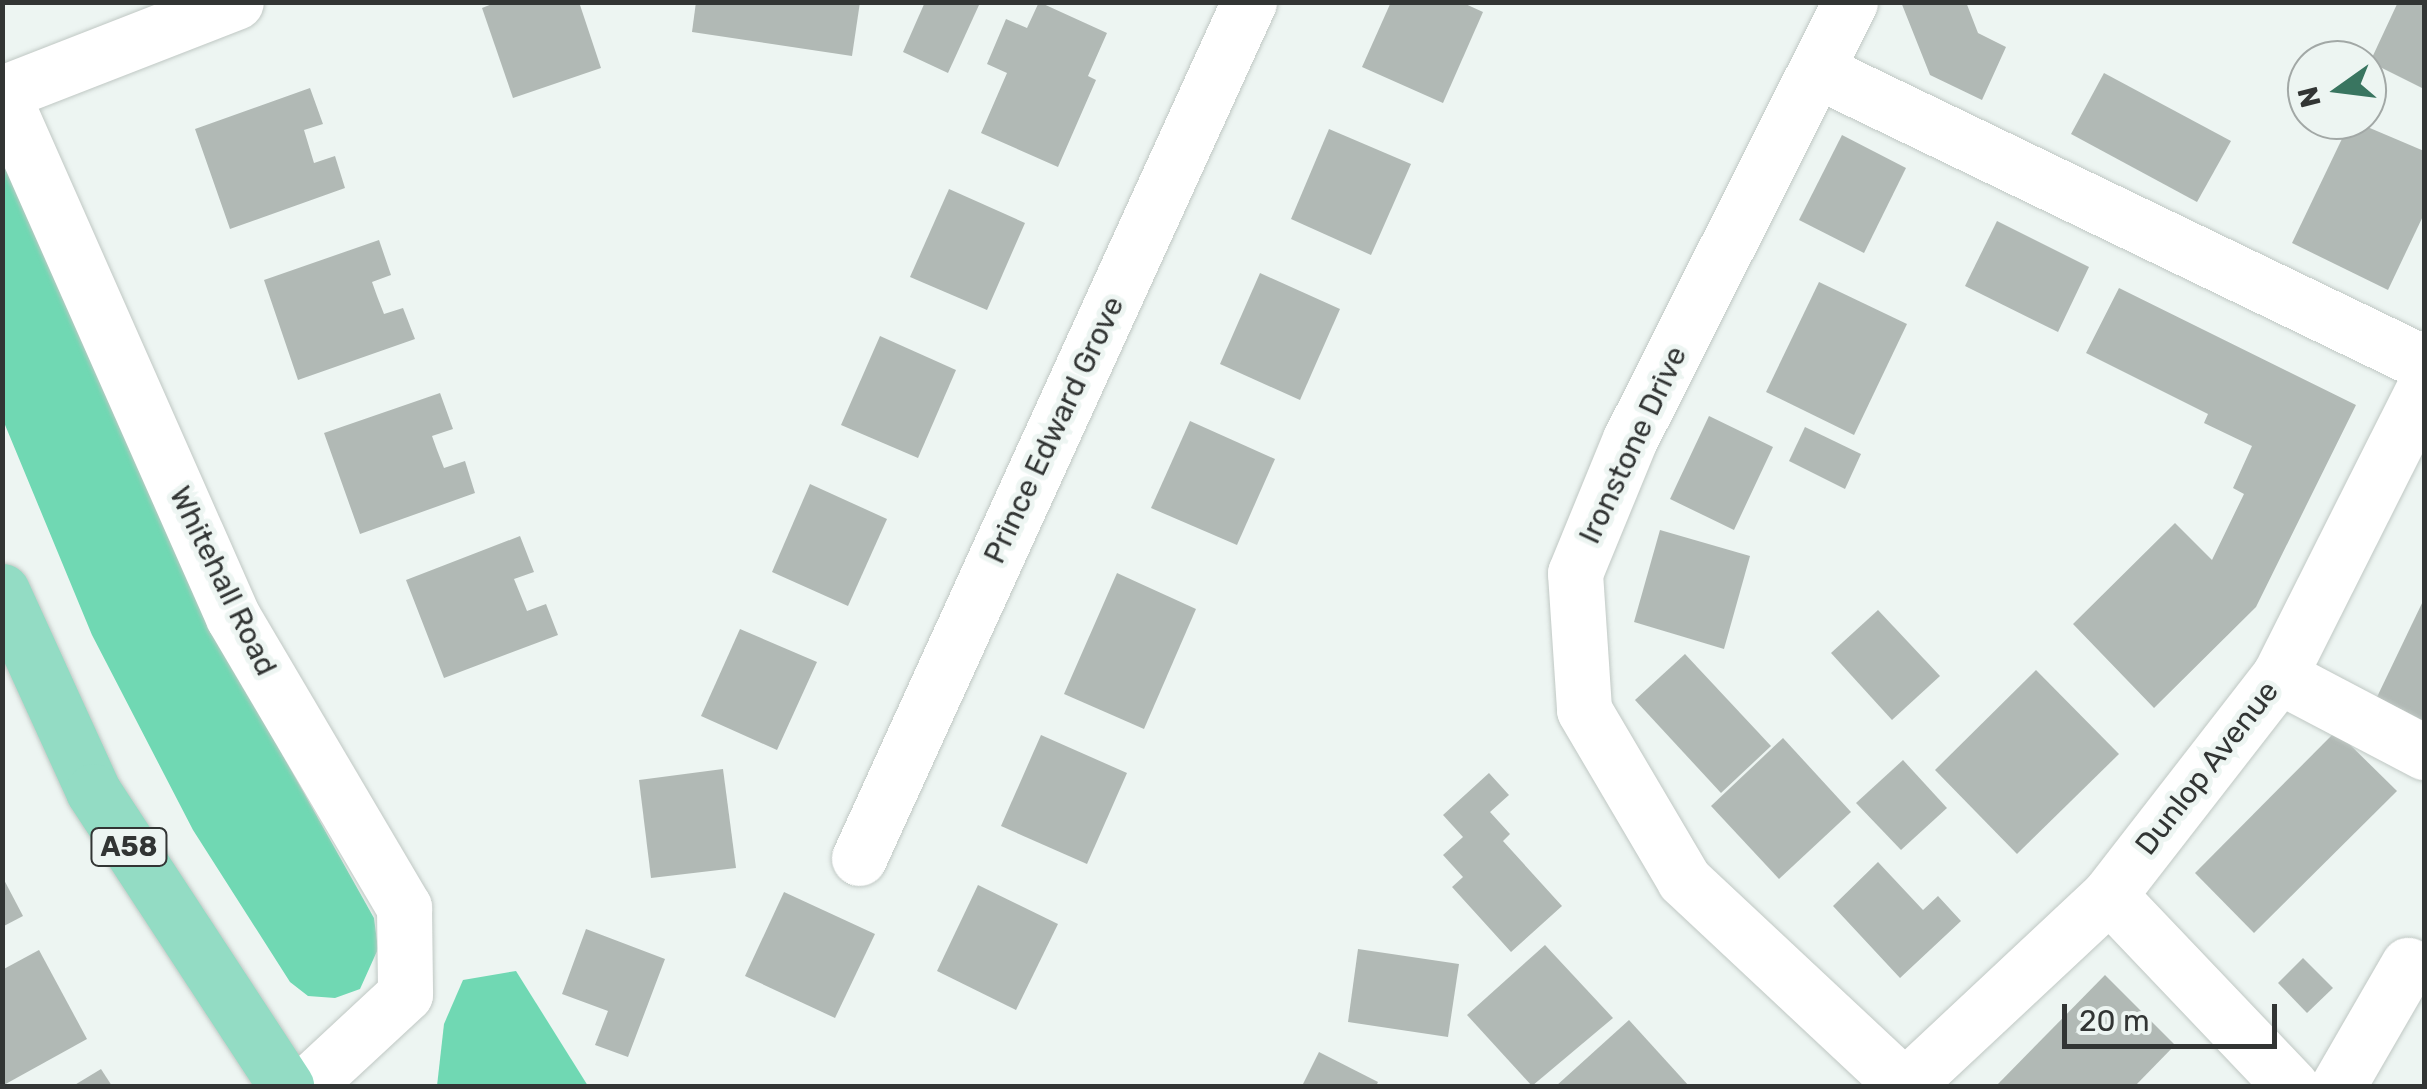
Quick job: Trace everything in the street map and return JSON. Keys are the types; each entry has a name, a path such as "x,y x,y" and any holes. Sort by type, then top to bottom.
{"main road":[{"name":"A58","path":"2,591 92,791 286,1086"}],"street":[{"path":"2,94 236,2"},
{"name":"Prince Edward Grove","path":"859,858 1249,2"},
{"name":"Ironstone Drive","path":"1850,2 1820,72 1630,439 1575,573 1584,710 1684,880 1905,1086"},
{"path":"1820,72 2424,363"},
{"name":"Whitehall Road","path":"2,94 233,617 404,907 405,994 306,1086"},
{"name":"Dunlop Avenue","path":"1905,1086 2108,895 2278,676 2424,388"},
{"path":"2278,676 2424,752"},
{"path":"2108,895 2291,1086"},
{"path":"2338,1086 2408,965"}],"green space":[{"path":"2,146 212,629 374,918 378,949 360,989 335,998 308,996 290,982 193,830 92,635 3,420"},
{"path":"516,971 588,1086 437,1086 444,1024 463,980"}],"building":[{"path":"497,2 579,2 601,68 513,98 482,8"},
{"path":"696,2 860,2 852,56 692,32"},
{"path":"925,2 979,5 948,73 903,52"},
{"path":"1039,2 1107,33 1088,76 1096,80 1058,167 981,133 1007,73 987,64 1006,19 1027,28"},
{"path":"1391,2 1461,2 1483,12 1443,103 1362,67"},
{"path":"1901,2 1966,2 1978,33 2006,47 1982,100 1930,75"},
{"path":"2398,2 2424,2 2424,89 2387,70 2387,40 2380,40"},
{"path":"2104,73 2231,141 2197,202 2071,134"},
{"path":"310,88 323,124 304,130 314,163 335,156 345,188 230,229 195,129"},
{"path":"1329,129 1411,164 1371,255 1291,219"},
{"path":"1842,135 1906,168 1864,253 1799,220"},
{"path":"2387,135 2424,151 2424,214 2388,290 2292,243 2341,140 2387,140"},
{"path":"949,189 1025,223 987,310 910,277"},
{"path":"1997,221 2089,267 2058,332 1965,286"},
{"path":"379,240 391,275 372,282 377,296 384,314 403,308 415,339 298,380 264,280"},
{"path":"1260,273 1340,309 1300,400 1220,364"},
{"path":"1819,282 1907,324 1854,435 1766,392"},
{"path":"2119,288 2356,405 2256,607 2154,708 2073,624 2175,523 2212,560 2244,494 2233,488 2252,446 2204,423 2208,414 2086,353"},
{"path":"880,336 956,370 918,458 841,425"},
{"path":"440,393 453,429 432,436 444,468 465,461 475,493 360,534 324,433"},
{"path":"1709,416 1773,447 1734,530 1670,499"},
{"path":"1190,421 1275,459 1237,545 1151,508"},
{"path":"1805,427 1861,454 1845,489 1789,461"},
{"path":"810,484 887,519 848,606 772,572"},
{"path":"1660,530 1750,556 1724,649 1634,622"},
{"path":"520,536 534,572 514,579 527,611 546,604 558,635 444,678 406,580"},
{"path":"1117,573 1196,609 1144,729 1064,694"},
{"path":"2424,599 2424,721 2377,697"},
{"path":"1878,610 1940,676 1892,720 1831,653"},
{"path":"740,629 817,662 777,750 701,716"},
{"path":"1685,654 1771,746 1721,793 1635,700"},
{"path":"2036,670 2119,754 2017,854 1935,770"},
{"path":"2336,731 2397,791 2254,933 2195,873"},
{"path":"1041,735 1127,773 1087,864 1001,826"},
{"path":"1783,738 1851,812 1779,879 1711,806"},
{"path":"1903,760 1947,808 1901,850 1856,803"},
{"path":"723,769 736,868 651,878 639,780"},
{"path":"1489,773 1509,795 1490,812 1510,834 1503,841 1562,906 1511,952 1452,887 1463,877 1443,855 1463,837 1443,815"},
{"path":"1878,862 1923,910 1938,896 1961,921 1900,978 1833,906"},
{"path":"2,876 23,916 2,927"},
{"path":"978,885 1058,924 1016,1010 937,971"},
{"path":"784,892 875,934 835,1018 745,976"},
{"path":"586,929 665,959 628,1057 595,1045 608,1011 562,994"},
{"path":"1545,945 1613,1018 1532,1086 1467,1015"},
{"path":"1358,949 1459,964 1448,1037 1348,1022"},
{"path":"39,950 87,1039 2,1086 2,970"},
{"path":"2303,958 2333,988 2307,1013 2278,983"},
{"path":"2105,975 2175,1045 2135,1086 1996,1086"},
{"path":"1629,1020 1689,1086 1556,1086"},
{"path":"1319,1052 1378,1082 1376,1086 1302,1086"},
{"path":"101,1069 112,1086 73,1086"}]}
